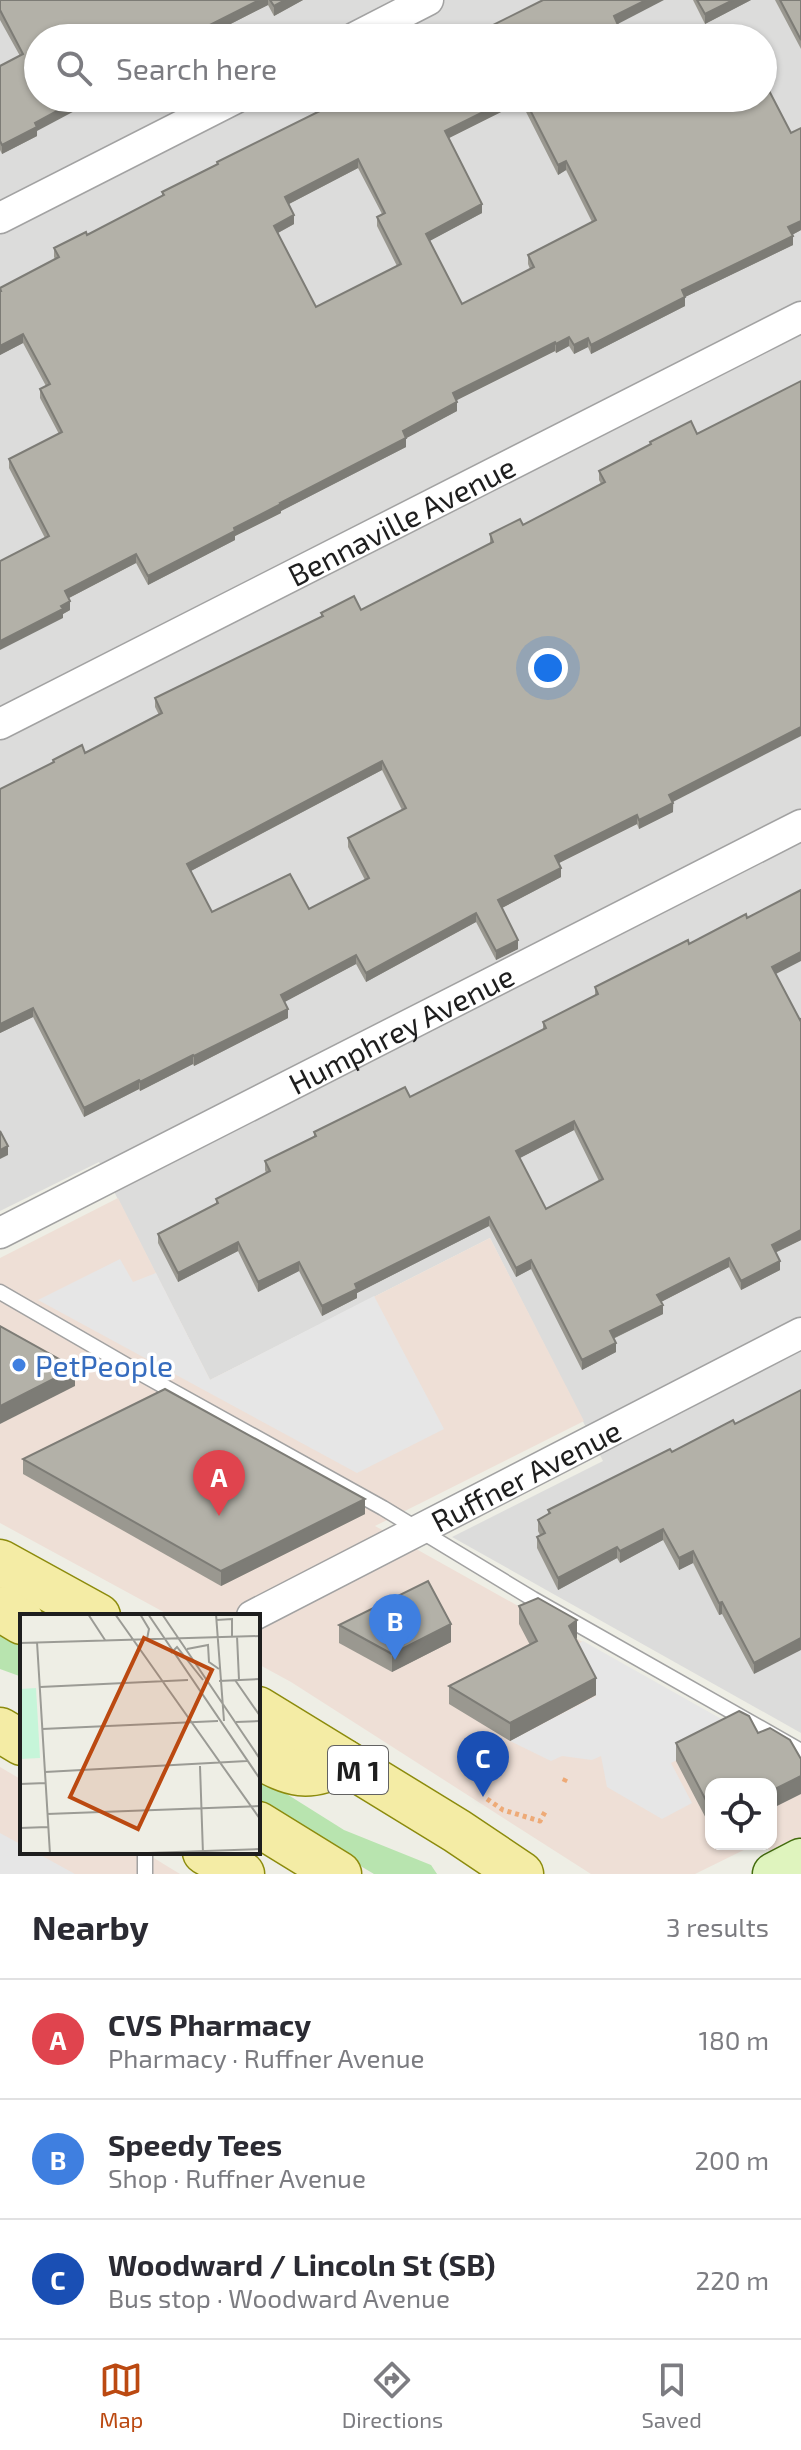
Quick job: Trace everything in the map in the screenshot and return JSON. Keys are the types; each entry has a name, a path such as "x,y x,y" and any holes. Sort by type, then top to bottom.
{"main road":[{"path":"0,1562 94,1614"},
{"path":"0,1609 20,1621"},
{"name":"M 1","path":"260,1710 457,1831 521,1874"},
{"path":"260,1757 281,1769 303,1775 322,1772 344,1762"},
{"path":"260,1825 339,1874"},
{"path":"457,1831 480,1858 484,1874"}],"street":[{"path":"381,24 428,0"},
{"path":"0,218 208,112"},
{"name":"Bennaville Avenue","path":"0,724 801,317"},
{"name":"Humphrey Avenue","path":"0,1233 801,825"},
{"name":"Ruffner Avenue","path":"256,1614 801,1333"},
{"path":"774,1874 801,1860"}],"lane":[{"path":"0,1292 383,1508 533,1599 801,1751"}],"path":[{"path":"487,1799 503,1810 540,1821 545,1812"}],"shaded area":[{"path":"0,0 801,0 801,1733 452,1537 603,1461 490,1238 210,1380 99,1162 0,1211"},
{"path":"118,1198 210,1380 490,1238 584,1421 375,1526 801,1764 801,1874 781,1874 769,1850 777,1850 777,1778 705,1778 705,1850 744,1850 695,1874 591,1874 260,1665 260,1614 167,1614 0,1523 0,1258"},
{"path":"120,1259 133,1282 156,1273 210,1380 374,1296 444,1429 357,1473 38,1300"},
{"path":"583,1641 739,1729 671,1763 692,1803 662,1819 607,1787 601,1756 592,1760 562,1756 551,1761 510,1741 596,1696 571,1648"},
{"path":"0,1767 20,1779 20,1854 147,1854 180,1874 0,1874"},
{"path":"0,1833 20,1844 20,1854 39,1854 75,1874 0,1874"}],"green space":[{"path":"0,1628 20,1639 20,1676 0,1669"},
{"path":"260,1777 344,1830 431,1865 437,1874 374,1874 260,1806"}],"building":[{"path":"0,0 259,0 212,24 24,24 24,112 55,112 35,123 37,127 2,145 0,66 23,54 0,10"},
{"path":"270,0 285,0 274,6"},
{"path":"543,0 646,0 614,16 618,24 495,24"},
{"path":"697,0 733,0 705,14"},
{"path":"780,0 801,0 801,40"},
{"path":"777,106 791,133 801,128 801,221 788,227 793,236 682,290 685,297 591,345 588,338 574,345 569,337 453,393 457,402 403,431 406,438 148,576 136,554 65,591 70,601 61,606 63,609 0,641 0,561 49,536 9,459 62,432 40,389 50,384 23,334 0,346 0,288 59,257 54,248 86,232 87,235 164,195 162,192 217,162 318,112 483,112 445,131 482,204 426,234 462,304 534,267 528,255 596,220 566,161 558,165 531,112 777,112","holes":["358,159 385,213 377,217 401,264 316,307 274,226 294,215 285,197"]},
{"path":"801,381 801,727 669,795 673,803 639,820 637,815 555,856 561,868 498,900 518,940 496,951 476,913 366,973 356,955 281,995 288,1009 84,1108 33,1008 0,1024 0,789 82,745 85,753 162,713 155,698 323,616 321,613 354,596 361,610 493,542 490,534 520,519 523,525 605,482 599,471 691,421 697,434","holes":["382,761 406,808 348,838 369,878 309,909 290,874 212,912 187,864"]},
{"path":"801,890 801,952 772,967 801,1019 801,1230 772,1245 780,1261 741,1281 729,1258 657,1295 663,1305 610,1331 616,1343 582,1360 531,1260 516,1268 489,1217 355,1284 357,1289 322,1306 299,1262 258,1282 238,1242 178,1273 158,1234 270,1171 265,1161 316,1136 314,1132 405,1087 410,1097 546,1028 543,1022 598,994 595,987 688,940 689,944 746,914 747,918","holes":["574,1121 603,1179 546,1209 516,1151"]},
{"path":"0,1131 8,1146 0,1150"},
{"name":"PetPeople","path":"0,1326 75,1368 0,1406"},
{"path":"165,1389 365,1499 221,1571 23,1459"},
{"path":"801,1390 801,1638 754,1663 693,1551 679,1558 663,1529 620,1551 617,1547 558,1578 537,1537 545,1533 538,1520 550,1513 548,1510 670,1449 672,1452 733,1420 735,1424"},
{"path":"428,1581 451,1624 392,1654 339,1625"},
{"path":"538,1598 577,1620 569,1626 596,1678 510,1723 449,1686 537,1641 519,1606"},
{"path":"739,1711 749,1716 758,1733 770,1728 790,1740 801,1759 801,1776 777,1788 777,1778 705,1778 705,1799 676,1743"}],"place":[{"name":"PetPeople","path":"19,1365"},
{"name":"CVS Pharmacy","path":"219,1516"},
{"name":"Speedy Tees","path":"395,1660"},
{"name":"Woodward / Lincoln St (SB)","path":"483,1797"}]}
